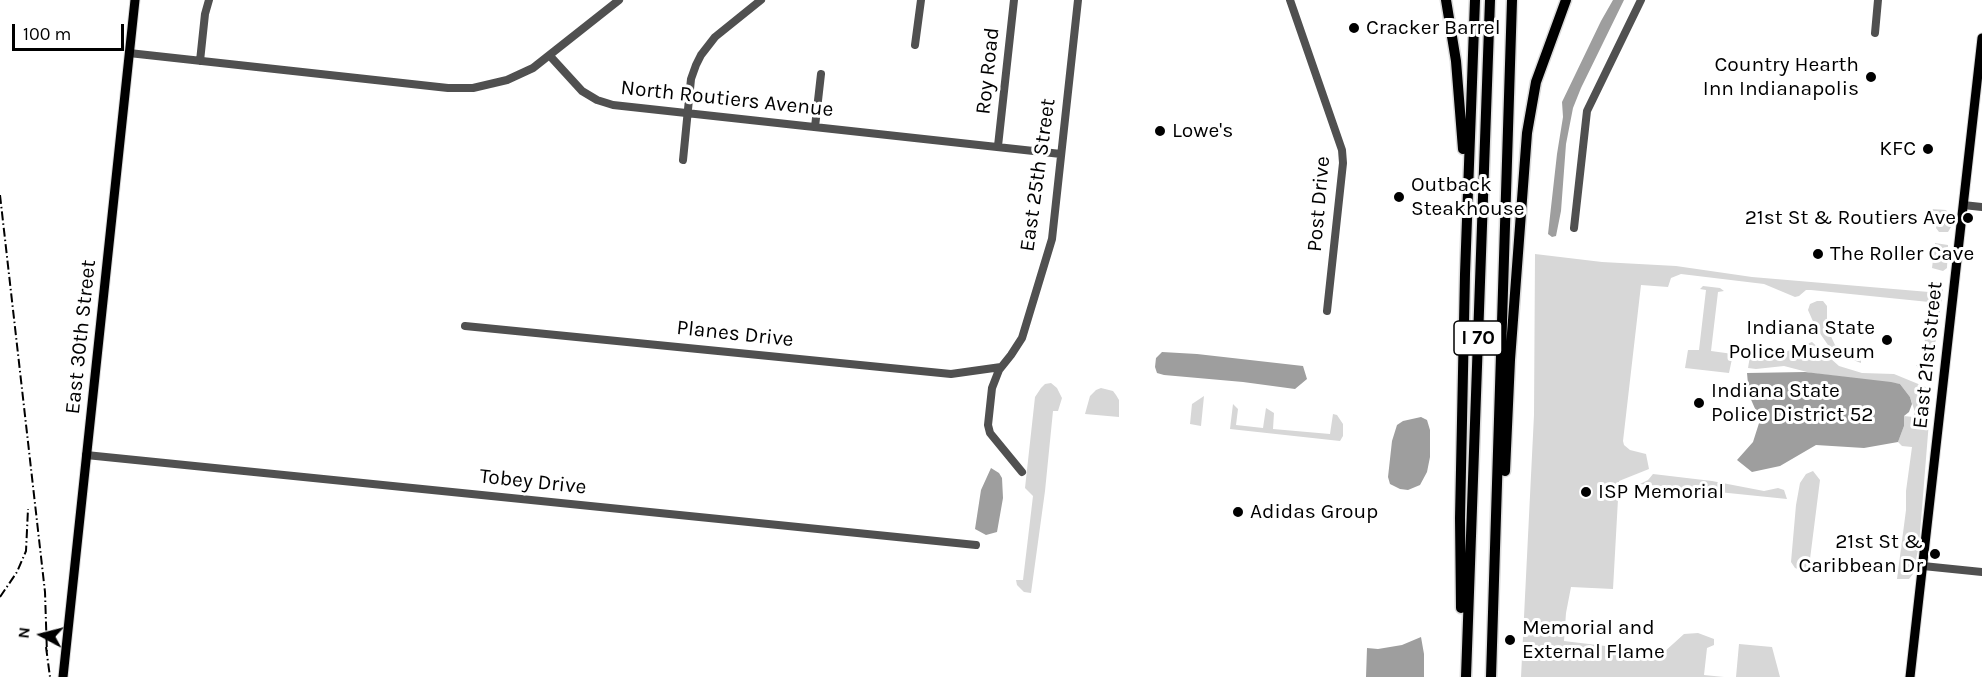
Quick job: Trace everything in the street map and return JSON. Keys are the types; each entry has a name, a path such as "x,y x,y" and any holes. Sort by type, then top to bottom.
{"highway":[{"path":"1446,0 1456,61 1462,130 1465,274"},
{"path":"1464,677 1460,518 1474,0"},
{"name":"I 70","path":"1464,677 1490,0"},
{"name":"I 70","path":"1491,677 1512,0"},
{"path":"1495,582 1506,468 1510,360 1527,132 1536,82 1566,0"}],"main road":[{"name":"East 30th Street","path":"63,677 135,0"},
{"name":"East 21st Street","path":"1910,677 1982,38"}],"street":[{"path":"201,61 209,0"},
{"path":"129,53 466,88 487,86 514,78 539,64 619,0"},
{"path":"683,160 691,79 701,56 715,37 761,0"},
{"path":"915,45 921,0"},
{"name":"Roy Road","path":"998,146 1014,0"},
{"name":"East 25th Street","path":"1022,472 990,433 988,427 994,380 1022,338 1050,245 1078,0"},
{"name":"Post Drive","path":"1290,0 1342,150 1343,163 1327,311"},
{"path":"1574,228 1587,111 1641,0"},
{"path":"1875,33 1878,0"},
{"name":"North Routiers Avenue","path":"549,56 574,84 600,101 620,106 1061,154"},
{"path":"815,127 821,74"},
{"path":"1963,205 1982,207"},
{"name":"Planes Drive","path":"465,326 951,374 1001,367"},
{"name":"Tobey Drive","path":"86,455 976,545"},
{"path":"1923,566 1982,572"}],"shaded area":[{"path":"1613,0 1624,0 1573,108 1566,144 1561,211 1556,236 1552,237 1548,234 1563,117 1562,102"},
{"path":"1932,209 1946,210 1951,217 1951,227 1948,232 1939,232 1936,228 1938,217"},
{"path":"1935,243 1948,245 1947,268 1943,271 1932,268"},
{"path":"1535,254 1602,262 1676,266 1752,277 1929,292 1930,283 1940,282 1943,291 1933,358 1928,366 1919,369 1916,365 1922,365 1929,302 1811,290 1806,290 1795,297 1764,284 1681,274 1671,278 1668,287 1641,285 1623,441 1630,450 1646,454 1649,469 1619,481 1613,589 1571,587 1564,641 1663,653 1684,634 1698,633 1714,639 1714,645 1707,648 1704,675 1724,677 1521,677 1534,415"},
{"path":"1703,286 1720,288 1724,291 1718,292 1711,351 1733,354 1729,373 1685,368 1688,350 1699,350 1706,290 1700,289"},
{"path":"1823,301 1827,306 1827,328 1835,345 1861,360 1861,363 1845,357 1828,345 1815,326 1808,310 1810,304"},
{"path":"1812,342 1839,366 1862,373 1894,374 1928,388 1930,409 1919,545 1913,574 1909,579 1897,579 1912,447 1902,446 1898,442 1904,426 1904,416 1913,417 1915,412 1910,397 1900,384 1811,373 1784,366 1748,368 1750,356 1777,355"},
{"path":"1162,352 1303,366 1307,379 1295,389 1164,375 1157,373 1155,367 1156,358"},
{"path":"1805,372 1900,384 1910,397 1912,404 1909,412 1904,416 1904,426 1898,442 1864,448 1816,445 1780,466 1752,472 1737,460 1753,442 1760,420 1749,395 1747,373"},
{"path":"1051,383 1057,388 1062,398 1058,411 1053,411 1031,593 1024,592 1017,585 1016,580 1023,580 1033,496 1025,488 1035,397 1045,384"},
{"path":"1101,388 1113,391 1116,395 1119,400 1119,417 1085,414 1090,396"},
{"path":"1204,396 1201,426 1190,424 1192,404"},
{"path":"1233,404 1238,409 1236,425 1263,428 1266,408 1274,413 1273,429 1330,434 1333,414 1337,415 1343,424 1343,436 1340,441 1230,429"},
{"path":"1421,417 1427,420 1430,430 1430,457 1427,472 1420,485 1408,490 1400,489 1390,484 1388,477 1392,441 1397,425 1403,421"},
{"path":"991,468 1002,478 1003,498 997,532 986,535 975,529 981,490"},
{"path":"1813,471 1820,480 1809,567 1806,571 1795,568 1791,562 1800,483 1806,474"},
{"path":"1653,474 1712,481 1764,491 1778,488 1784,490 1787,499 1640,484"},
{"path":"1421,637 1424,677 1366,677 1367,648 1378,649 1402,645"},
{"path":"1739,644 1772,647 1780,677 1736,677"}],"railway":[{"path":"0,195 45,592 47,654"},
{"path":"0,597 17,572 26,551 28,509"},
{"path":"46,647 50,677"}],"place":[{"name":"Cracker Barrel","path":"1354,28"},
{"name":"Country Hearth Inn Indianapolis","path":"1871,77"},
{"name":"Lowe's","path":"1160,131"},
{"name":"KFC","path":"1928,149"},
{"name":"Outback Steakhouse","path":"1399,197"},
{"name":"21st St & Routiers Ave","path":"1968,218"},
{"name":"The Roller Cave","path":"1818,254"},
{"name":"Indiana State Police Museum","path":"1887,340"},
{"name":"Indiana State Police District 52","path":"1699,403"},
{"name":"ISP Memorial","path":"1586,492"},
{"name":"Adidas Group","path":"1238,512"},
{"name":"21st St & Caribbean Dr","path":"1935,554"},
{"name":"Memorial and External Flame","path":"1510,640"}]}
